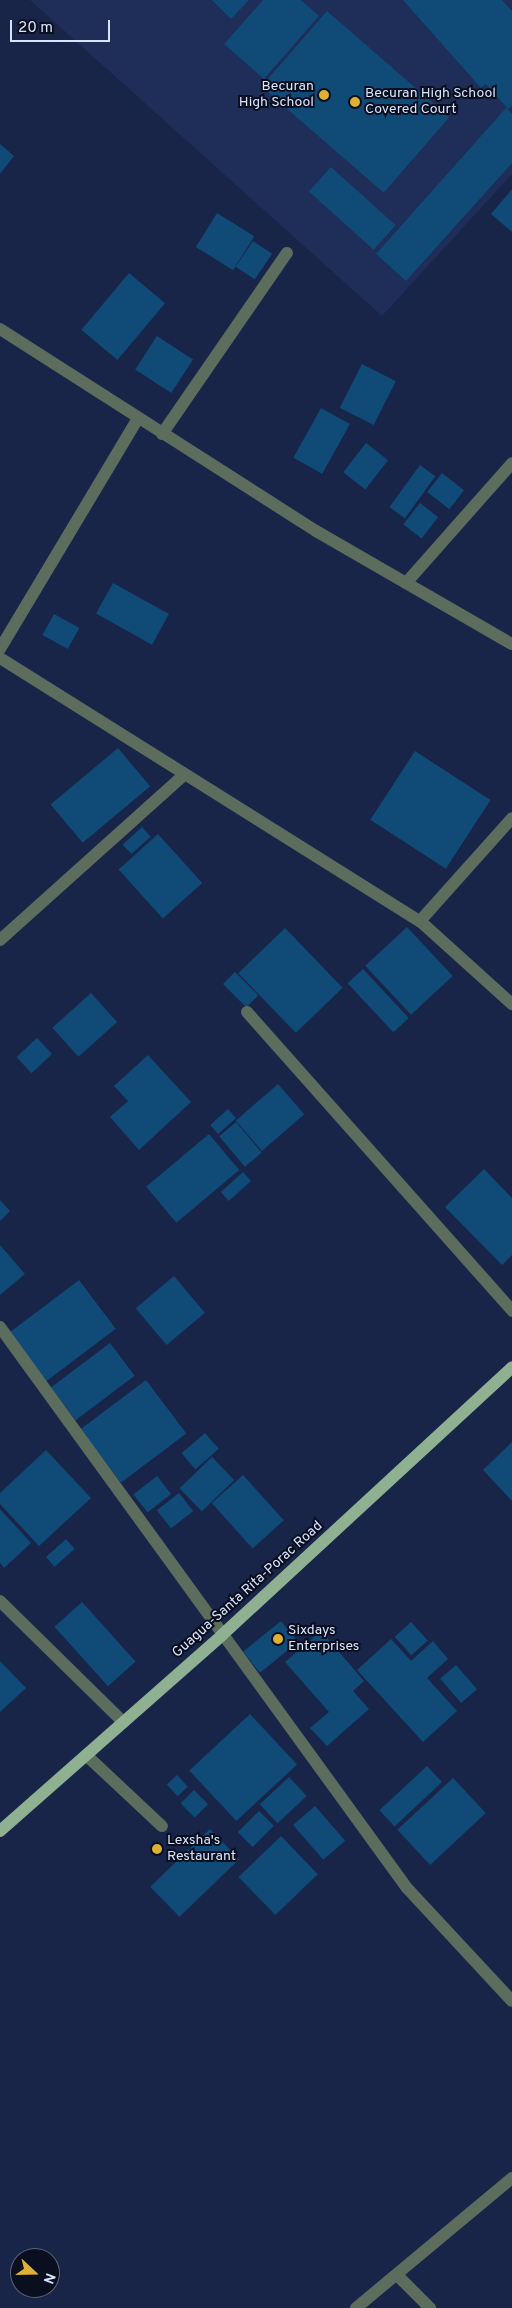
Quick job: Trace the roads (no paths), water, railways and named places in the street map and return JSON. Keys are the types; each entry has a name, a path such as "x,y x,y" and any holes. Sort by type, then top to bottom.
{"main road":[{"name":"Guagua-Santa Rita-Porac Road","path":"0,1831 222,1636 512,1367"}],"street":[{"path":"162,434 287,253"},
{"path":"0,330 162,434 512,644"},
{"path":"0,649 138,418"},
{"path":"406,582 512,463"},
{"path":"0,658 184,775 420,921 512,1004"},
{"path":"0,940 184,775"},
{"path":"420,921 512,818"},
{"path":"247,1012 512,1310"},
{"path":"0,1327 222,1636 407,1888 512,2001"},
{"path":"0,1601 123,1722"},
{"path":"86,1755 162,1826"},
{"path":"356,2308 512,2178"},
{"path":"396,2275 430,2308"}],"place":[{"name":"Becuran High School","path":"324,95"},
{"name":"Becuran High School Covered Court","path":"355,102"},
{"name":"Sixdays Enterprises","path":"278,1639"},
{"name":"Lexsha's Restaurant","path":"157,1849"}]}
